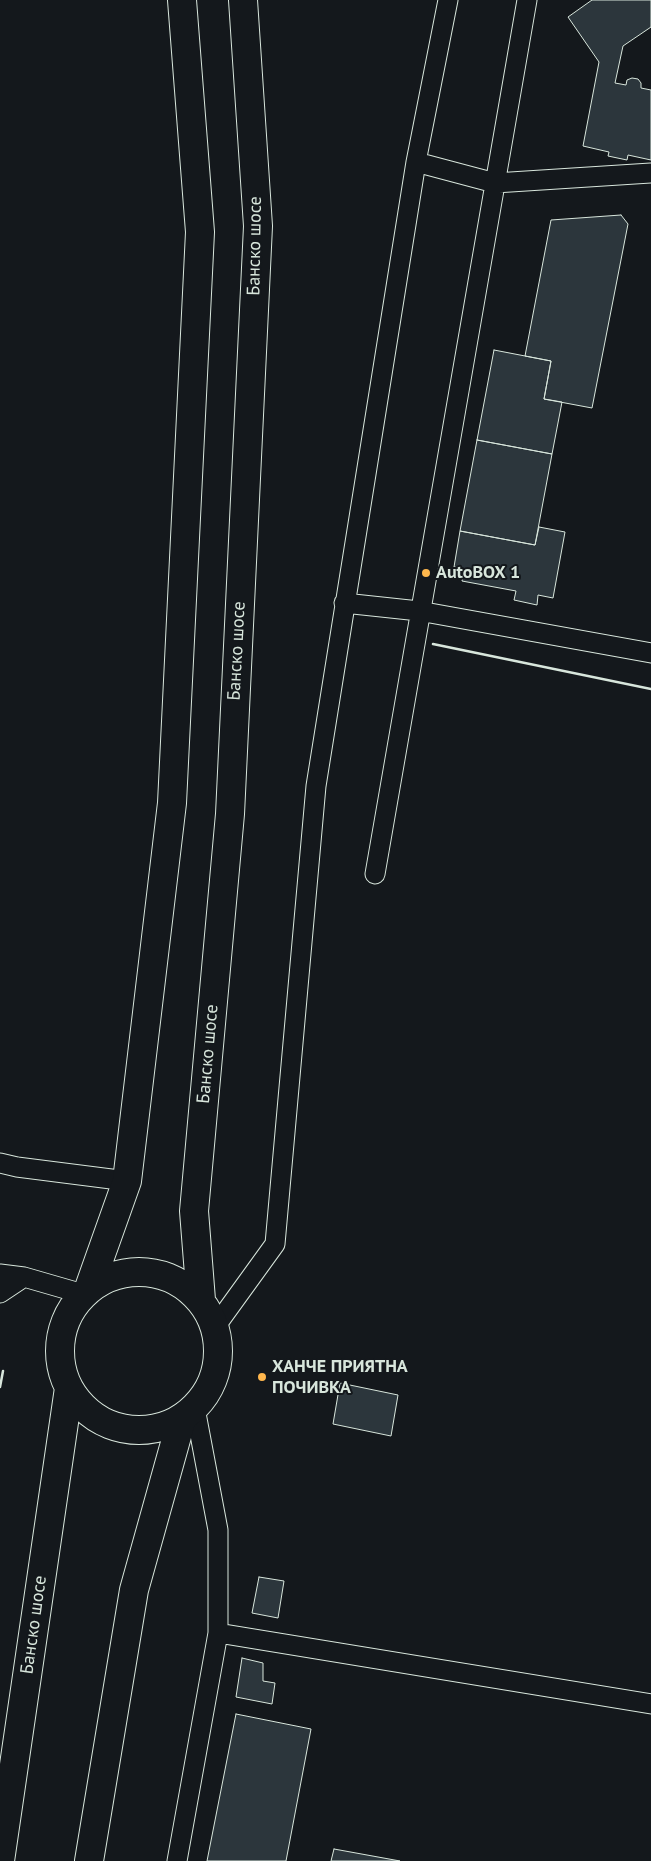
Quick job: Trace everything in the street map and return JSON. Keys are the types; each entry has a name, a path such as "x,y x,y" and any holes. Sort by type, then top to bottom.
{"main road":[{"path":"182,0 200,232 172,803 127,1182 86,1291 68,1315 60,1339 60,1365 69,1388 90,1413 119,1428 152,1429 188,1413"},
{"name":"Банско шосе","path":"201,1300 194,1211 230,814 258,226 243,0"},
{"path":"86,1291 116,1274 147,1272 177,1281 201,1300 215,1327 219,1356 212,1384 188,1413 134,1590 89,1861"},
{"name":"Банско шосе","path":"0,1861 69,1388"}],"lane":[{"path":"215,1327 275,1244 316,786 416,162 448,0"},
{"path":"375,874 419,612 527,0"},
{"path":"416,162 495,183 651,173"},
{"path":"344,603 419,612 651,653"},
{"path":"0,1163 127,1182"},
{"path":"0,1274 24,1277 86,1291"},
{"path":"0,1293 24,1277"},
{"path":"177,1861 218,1633 218,1530 188,1413"},
{"path":"218,1633 651,1704"}],"building":[{"path":"592,0 651,0 651,27 623,46 615,83 626,85 627,80 632,78 638,79 641,83 641,88 651,90 651,160 628,155 627,160 608,156 609,152 583,146 599,62 568,17"},
{"path":"621,215 628,224 592,408 544,399 551,361 525,356 551,220"},
{"path":"494,350 551,361 544,399 562,402 552,454 477,440"},
{"path":"477,440 552,454 535,545 460,531"},
{"path":"539,527 565,532 553,598 538,595 537,605 514,600 516,591 462,581 464,569 454,567 460,531 535,545"},
{"path":"340,1383 398,1395 391,1436 333,1424"},
{"path":"259,1577 284,1581 278,1618 252,1613"},
{"path":"242,1658 263,1663 263,1681 275,1683 272,1704 236,1697"},
{"path":"236,1714 311,1729 286,1861 207,1861"},
{"path":"334,1849 400,1861 331,1861"}],"wall":[{"path":"433,644 651,689"},
{"path":"0,1387 3,1371"}],"place":[{"name":"AutoBOX 1","path":"426,573"},
{"name":"ХАНЧЕ ПРИЯТНА ПОЧИВКА","path":"262,1377"}]}
